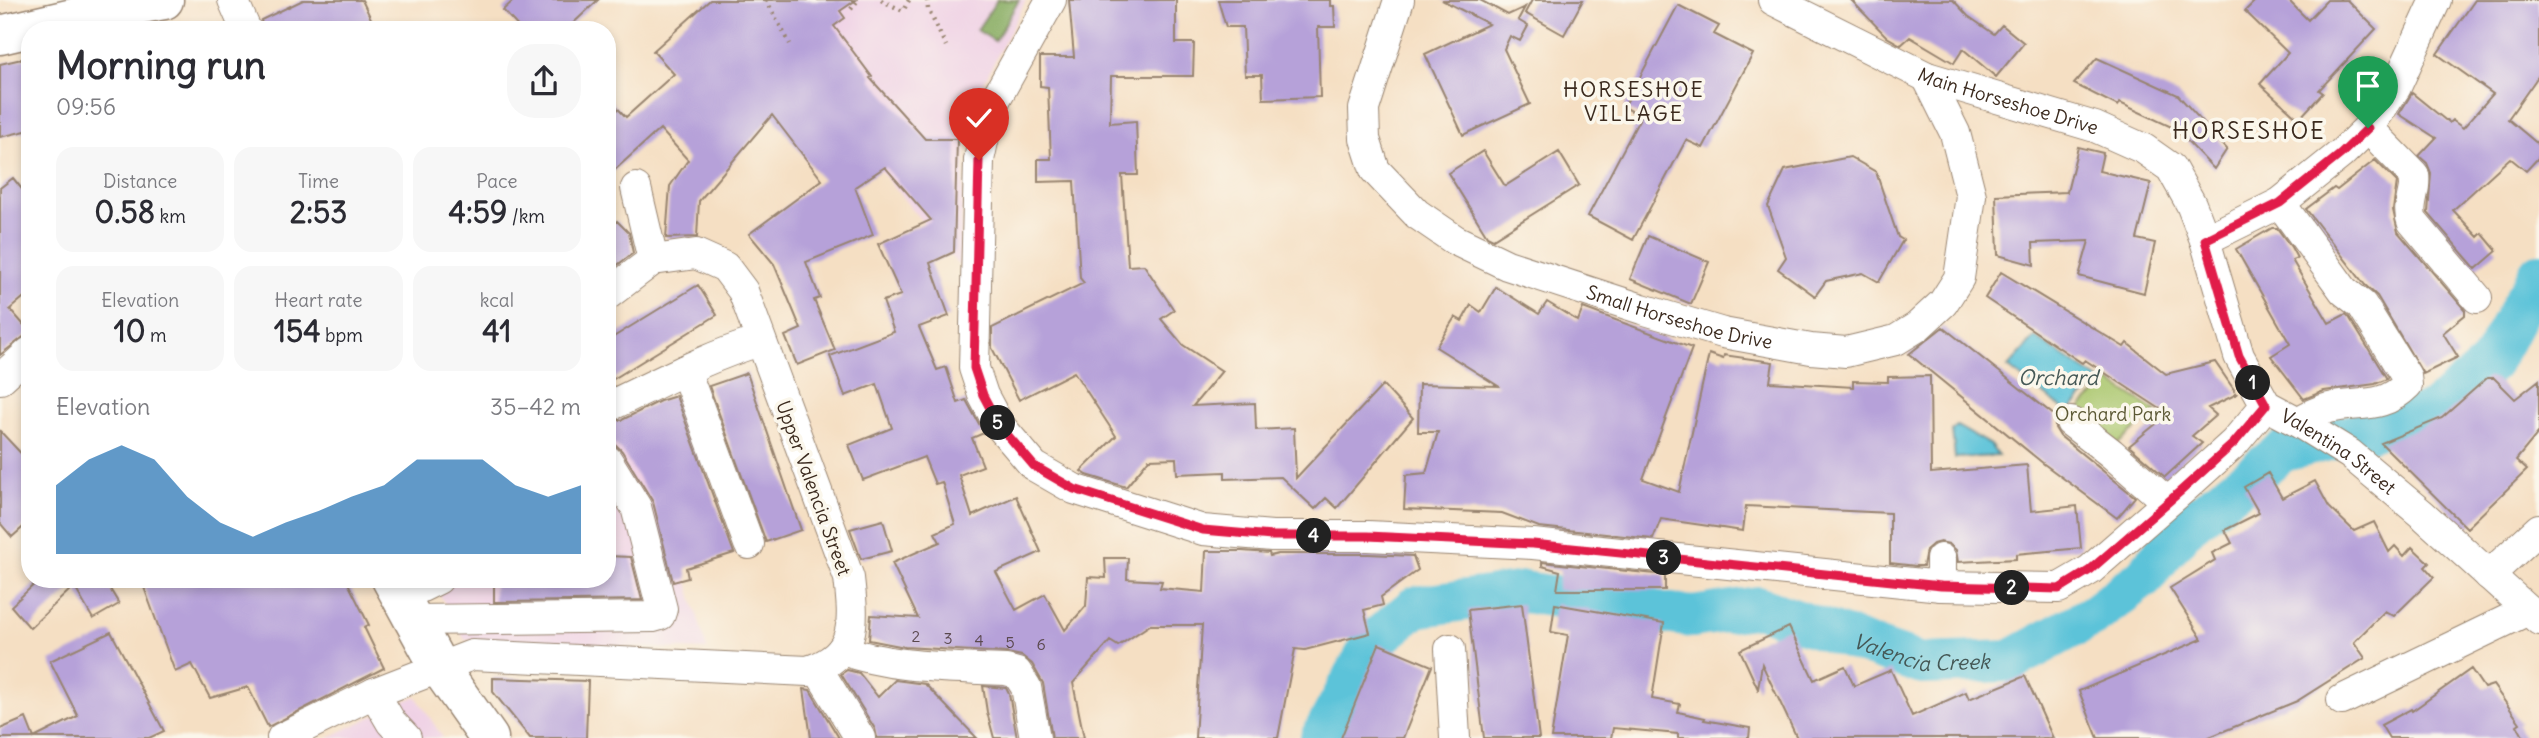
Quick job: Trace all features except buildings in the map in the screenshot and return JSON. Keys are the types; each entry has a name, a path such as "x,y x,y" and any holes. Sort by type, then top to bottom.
{"main road":[{"path":"70,21 164,0"},
{"path":"0,35 21,31"},
{"path":"402,599 439,667 489,738"}],"street":[{"path":"233,0 242,21"},
{"path":"1051,0 990,109 979,160 974,368 983,395 999,425 1034,466 1074,489 1203,530 1272,536 1368,536 1533,544 1941,573 2059,589 2090,570 2234,443 2266,405"},
{"name":"Small Horseshoe Drive","path":"1399,0 1364,109 1365,139 1375,170 1417,214 1455,240 1507,265 1723,332 1811,349 1846,352 1896,340 1917,327 1943,303 1959,278 1971,196 1955,133 1927,77"},
{"name":"Main Horseshoe Drive","path":"1773,0 1927,77 2095,127 2144,149 2171,168 2191,204 2205,240"},
{"path":"2205,240 2280,203 2341,154 2368,128 2396,87 2436,0"},
{"path":"2368,128 2414,175 2409,214 2412,221 2477,298"},
{"path":"636,188 653,261"},
{"path":"2280,203 2344,291 2362,305 2406,376 2407,385 2397,395 2374,404 2331,408 2314,413 2309,428"},
{"name":"Valentina Street","path":"2205,240 2239,356 2266,405 2350,454 2423,514 2534,615"},
{"name":"Upper Valencia Street","path":"616,288 653,261 696,254 725,267 743,291 849,578 853,619 842,650"},
{"path":"616,403 685,370 760,341"},
{"path":"0,379 21,360"},
{"path":"685,370 749,544"},
{"path":"2071,422 2167,502"},
{"path":"402,599 653,617 660,615 662,609 636,507 616,475"},
{"path":"2489,575 2539,529"},
{"path":"402,599 422,588"},
{"path":"2342,700 2534,615"},
{"path":"1450,649 1455,738"},
{"path":"282,738 374,693 472,655 808,671 829,664 842,650 865,659 895,664 1006,670 1017,673 1026,687 1035,738"},
{"path":"817,668 860,738"},
{"path":"374,693 391,722 406,738"}],"path":[{"path":"766,0 790,44"},
{"path":"851,9 857,0"},
{"path":"881,0 903,12 909,0"},
{"path":"927,0 928,9 946,46"}],"shaded area":[{"path":"763,0 1026,0 967,115 959,266 807,82"},
{"path":"616,421 661,487 707,650 465,640 436,588 616,588"},
{"path":"416,696 443,738 327,738"}],"green space":[{"path":"997,0 1019,0 995,41 977,30"},
{"name":"Orchard Park","path":"2109,381 2157,412 2114,447 2073,415"}],"water":[{"name":"Orchard","path":"2035,337 2101,381 2067,412 2008,367"},
{"path":"1957,426 1990,445 1998,456 1955,458 1952,430"}],"waterway":[{"name":"Valencia Creek","path":"1321,738 1373,642 1415,607 1524,592 1692,617 1758,607 1922,664 2010,661 2094,615 2144,577 2184,528 2283,451 2371,430 2436,410 2490,363 2539,274"}],"district":[{"name":"HORSESHOE VILLAGE","path":"1634,102"},
{"name":"HORSESHOE","path":"2249,131"}],"route":[{"path":"979,160 974,368 983,395 999,425 1034,466 1074,489 1203,530 1272,536 1368,536 1533,544 1941,586 2059,589 2090,570 2183,489 2234,443 2266,405 2239,356 2205,240 2280,203 2341,154 2368,128"}]}
